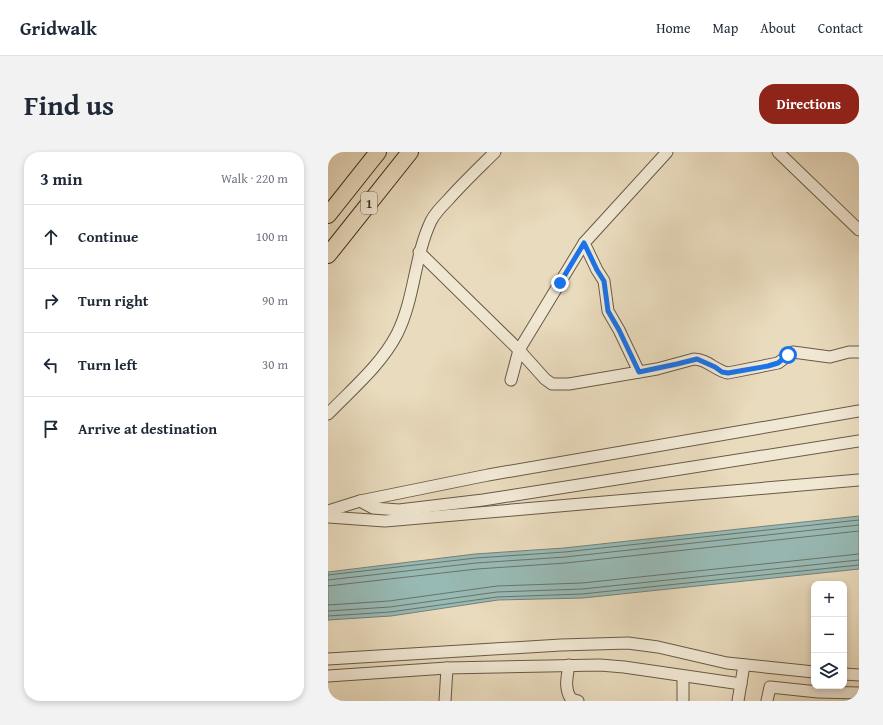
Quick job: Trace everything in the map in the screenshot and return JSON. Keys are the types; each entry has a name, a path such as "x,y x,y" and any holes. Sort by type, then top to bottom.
{"highway":[{"name":"1","path":"328,215 378,152"},
{"name":"1","path":"328,255 410,152"}],"street":[{"path":"328,414 380,360 397,334 404,319 410,297 419,252 432,219 458,188 495,152"},
{"path":"511,380 519,350 584,243 667,152"},
{"path":"778,152 859,230"},
{"path":"584,243 604,281 608,311 639,372"},
{"path":"419,252 519,350 545,379 552,384 568,384 639,372 697,359 715,367 722,372 728,373 778,363 793,352 830,357 849,352 859,352"},
{"path":"328,511 360,501 488,474 859,411"},
{"path":"360,501 373,508 407,510 482,500 859,441"},
{"path":"328,517 385,521 859,480"},
{"path":"328,659 621,643 658,647 727,663 811,672"},
{"path":"328,676 447,668 569,665 624,666 741,684"},
{"path":"569,665 566,680 567,692 571,699 578,701"},
{"path":"738,701 744,665"},
{"path":"445,701 447,668"},
{"path":"847,674 859,675"},
{"path":"682,701 683,676"},
{"path":"767,701 770,687 818,692 859,693"}],"water":[{"path":"859,516 859,569 583,598 498,600 391,616 328,620 328,572 475,554 564,548"}],"route":[{"path":"560,283 584,243 606,286 606,303 608,311 639,372 697,359 715,367 722,372 728,373 778,363 788,355"}]}
